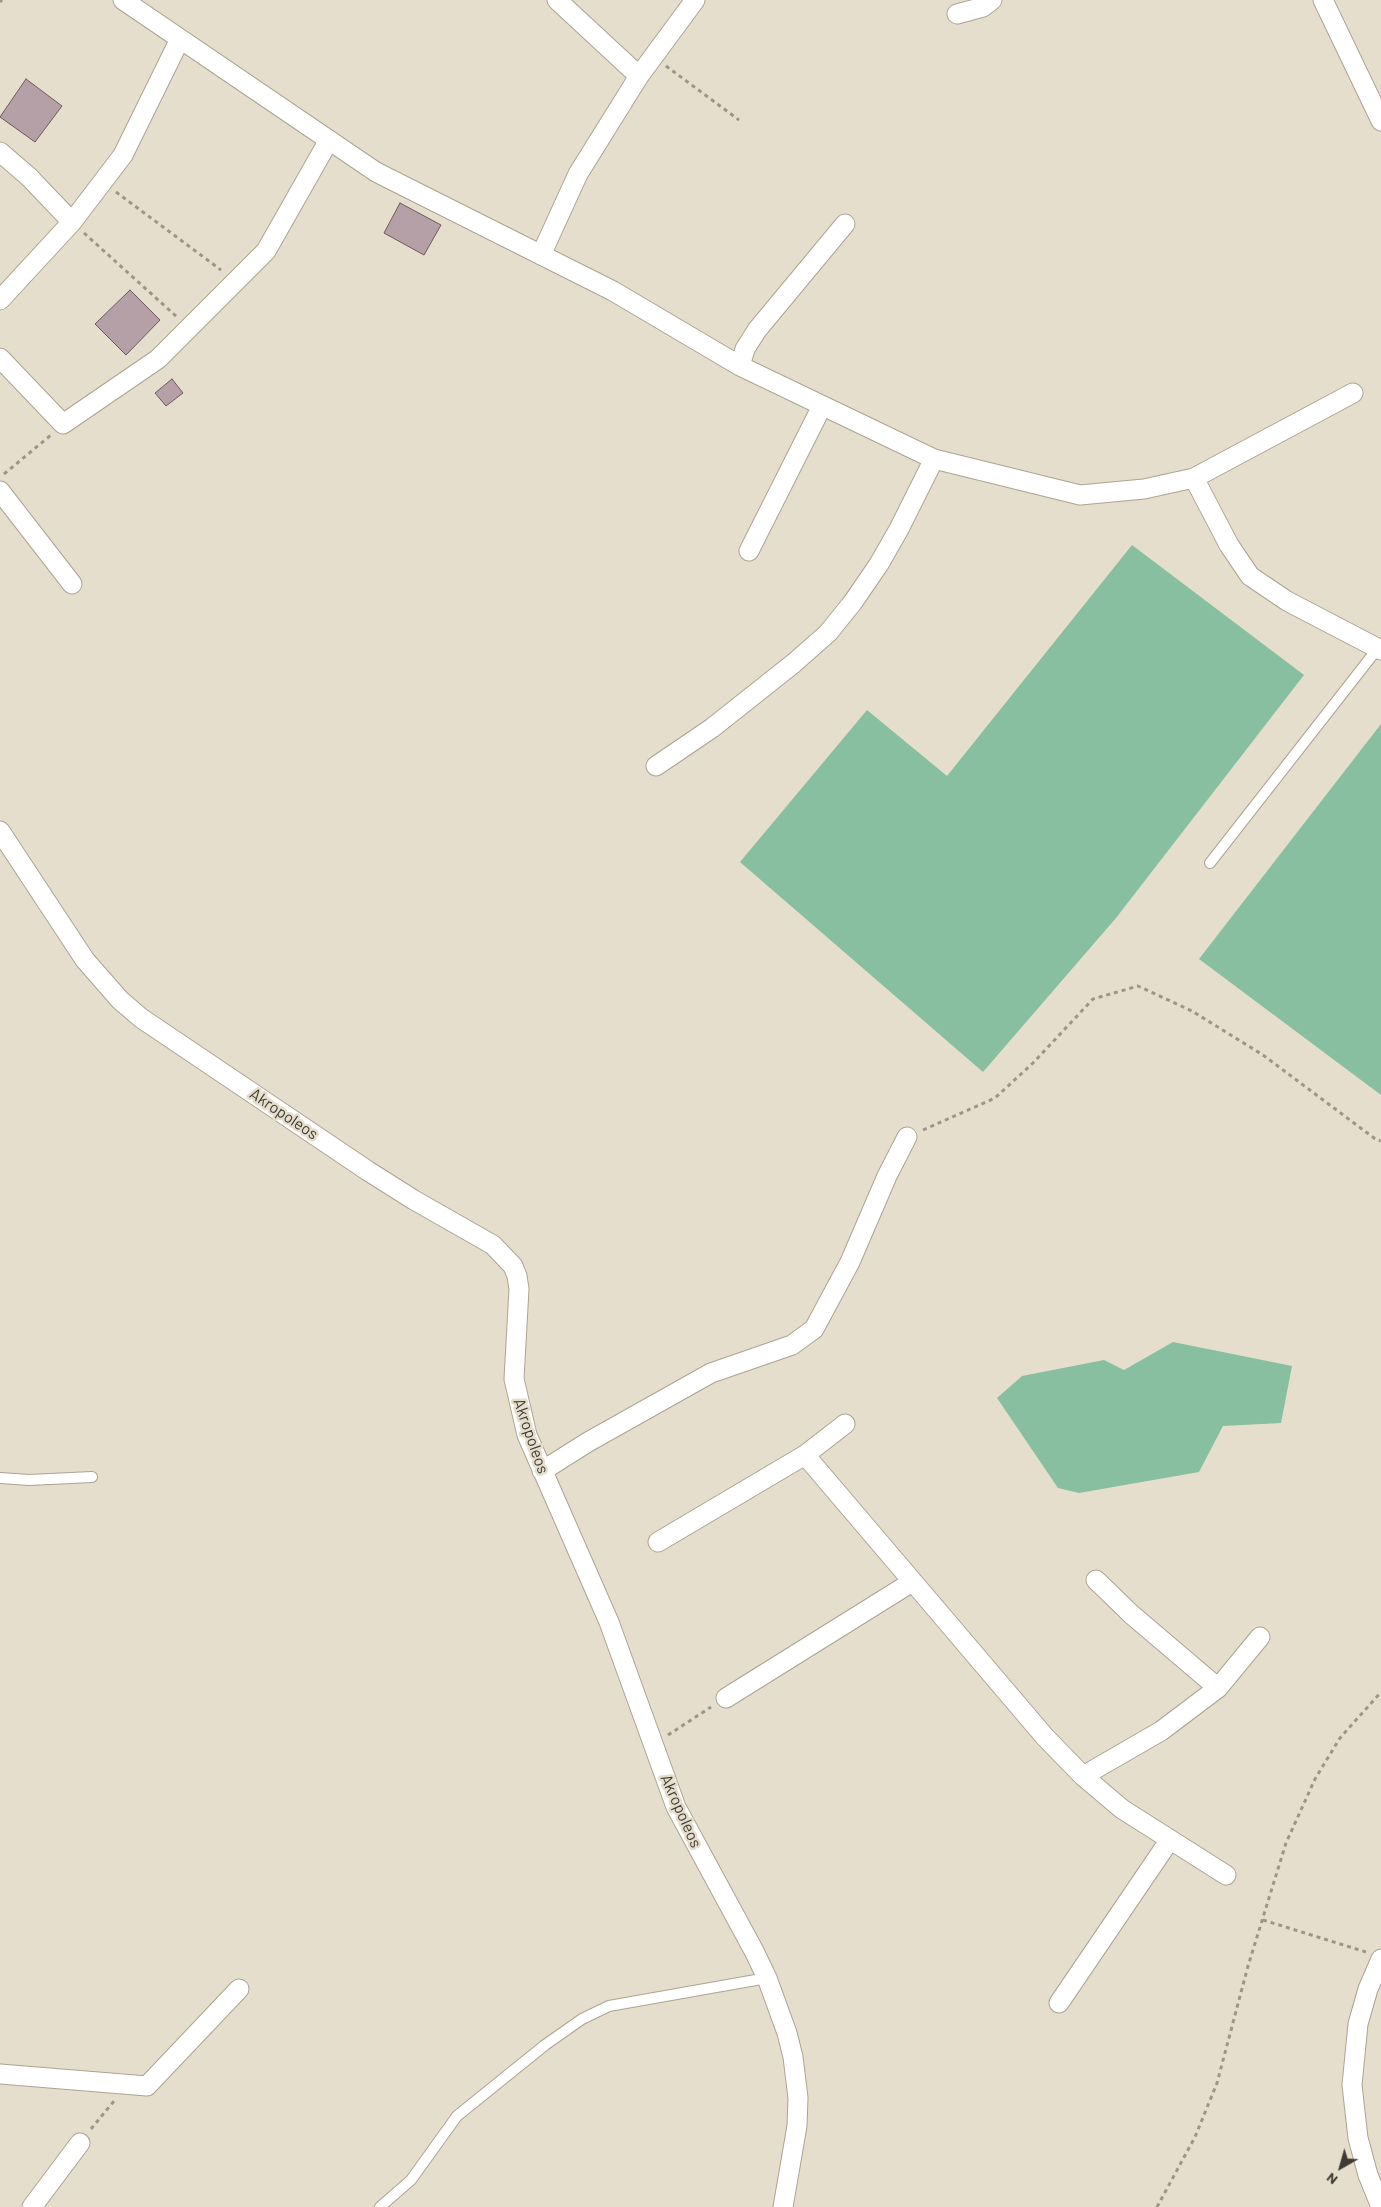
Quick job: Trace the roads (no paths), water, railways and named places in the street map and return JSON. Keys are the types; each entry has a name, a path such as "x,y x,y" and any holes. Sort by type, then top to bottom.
{"street":[{"path":"123,0 376,172 613,291 740,366 934,459 1080,494 1144,489 1194,478 1353,393"},
{"path":"557,0 640,76"},
{"path":"541,255 578,174 640,76 695,0"},
{"path":"957,14 983,7 992,0"},
{"path":"1323,0 1381,121"},
{"path":"0,300 72,222 123,155 180,39"},
{"path":"0,358 63,424 158,359 266,251 329,140"},
{"path":"0,152 29,177 72,222"},
{"path":"740,366 745,349 757,330 845,224"},
{"path":"749,551 822,406"},
{"path":"656,766 712,728 794,663 828,633 853,602 879,564 934,459"},
{"path":"1194,478 1229,545 1250,576 1287,600 1380,647"},
{"path":"0,491 72,584"},
{"name":"Akropoleos","path":"0,831 85,960 120,1000 140,1018 368,1171 414,1200 493,1245 504,1255 517,1276 519,1289 514,1379 528,1435 609,1622 676,1807 767,1978 787,2033 798,2098 797,2126 783,2207"},
{"path":"542,1470 711,1373 792,1345 814,1329 850,1262 887,1176 907,1137"},
{"path":"658,1542 805,1455 845,1424"},
{"path":"805,1455 1045,1737 1083,1776 1122,1809 1226,1875"},
{"path":"1096,1580 1131,1614 1218,1688"},
{"path":"726,1698 912,1582"},
{"path":"1083,1776 1161,1731 1218,1688 1260,1636"},
{"path":"1058,2003 1170,1841"},
{"path":"1377,1956 1358,2024 1352,2085 1358,2138 1368,2175 1381,2207"},
{"path":"0,2074 148,2086 240,1989"},
{"path":"32,2207 80,2143"}],"lane":[{"path":"1210,863 1380,647"},
{"path":"0,1478 29,1480 92,1477"},
{"path":"380,2207 411,2180 457,2116 545,2045 582,2019 609,2006 767,1978"}]}
